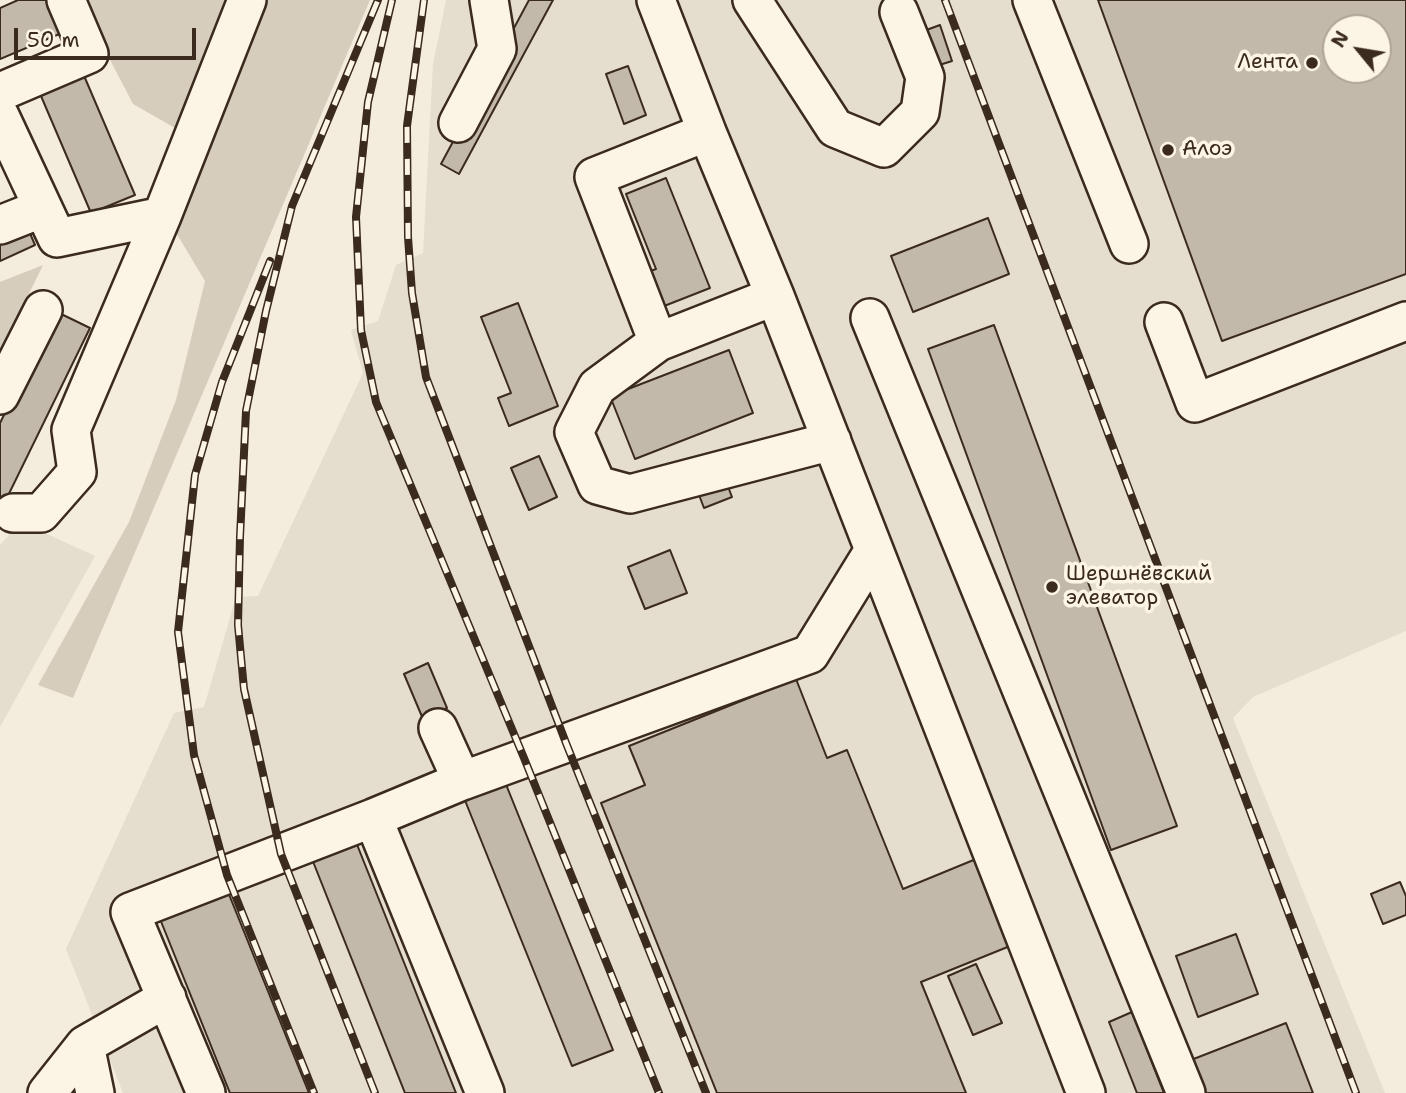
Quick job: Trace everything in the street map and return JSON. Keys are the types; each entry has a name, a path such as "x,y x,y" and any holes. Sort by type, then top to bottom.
{"street":[{"path":"0,92 89,54 66,0"},
{"path":"13,513 41,513 77,472 71,430 162,216 247,0"},
{"path":"458,123 497,49 489,0"},
{"path":"656,0 775,296 1086,1093"},
{"path":"752,0 835,128 884,148 920,111 925,76 899,12"},
{"path":"1032,0 1129,244"},
{"path":"0,116 57,238 162,216"},
{"path":"658,342 594,177 707,132"},
{"path":"0,225 43,208"},
{"path":"775,296 658,342 597,387 574,432 597,485 630,494 832,442"},
{"path":"0,394 43,310"},
{"path":"870,318 1186,1093"},
{"path":"1164,322 1195,402 1406,321"},
{"path":"206,1093 130,912 461,781 810,654 874,551"},
{"path":"438,728 461,781"},
{"path":"373,818 485,1093"},
{"path":"47,1093 85,1045 167,999"},
{"path":"85,1045 95,1093"}],"shaded area":[{"path":"79,0 228,0 175,128 133,104"},
{"path":"263,0 370,0 73,698 38,685 129,522 176,400 205,281 172,226"},
{"path":"446,0 1406,0 1406,631 1253,697 1233,718 1385,1093 123,1093 66,949 174,713 204,707 236,597 258,596 363,373 351,330 378,321 396,265 423,253 433,64"},
{"path":"43,265 0,353 0,282"},
{"path":"21,522 95,556 0,727 0,545"}],"building":[{"path":"18,0 50,0 64,32 0,59 0,8"},
{"path":"529,0 553,0 459,174 441,164"},
{"path":"1098,0 1406,0 1406,274 1222,341"},
{"path":"940,25 952,61 933,67 921,32"},
{"path":"628,66 646,115 624,124 606,74"},
{"path":"82,71 135,195 91,213 38,89"},
{"path":"666,178 710,288 654,310 640,275 656,269 626,194"},
{"path":"988,218 1009,274 913,312 891,256"},
{"path":"26,224 35,245 0,261 0,236"},
{"path":"518,303 558,406 509,426 498,398 511,393 481,317"},
{"path":"55,311 90,328 0,512 0,423"},
{"name":"Шершнёвский элеватор","path":"994,325 1177,826 1111,850 928,349"},
{"path":"729,350 753,413 635,459 610,396"},
{"path":"539,456 557,497 529,510 511,468"},
{"path":"722,471 732,497 704,508 694,482"},
{"path":"670,550 687,593 645,609 628,567"},
{"path":"428,663 447,708 423,719 404,674"},
{"path":"796,679 827,758 847,750 903,889 976,859 1010,946 921,982 966,1093 717,1093 601,803 645,785 629,746"},
{"path":"503,777 613,1050 572,1066 462,793"},
{"path":"356,842 456,1093 405,1093 312,859"},
{"path":"224,882 309,1093 230,1093 156,909"},
{"path":"1400,882 1406,896 1406,915 1383,924 1371,894"},
{"path":"1236,934 1258,994 1198,1017 1176,956"},
{"path":"976,964 1002,1023 973,1035 948,976"},
{"path":"1132,1012 1164,1093 1137,1093 1109,1022"},
{"path":"1286,1023 1313,1093 1204,1093 1191,1060"}],"railway":[{"path":"375,1093 281,854 244,689 238,625 246,411 266,311 292,206 378,0"},
{"path":"392,0 368,102 356,217 361,330 376,402 659,1093"},
{"path":"424,0 407,126 408,237 412,293 426,377 566,743 706,1093"},
{"path":"945,0 1356,1093"},
{"path":"270,261 222,382 195,475 178,632 194,755 227,875 314,1093"}],"place":[{"name":"Лента","path":"1312,63"},
{"name":"Алоэ","path":"1168,150"},
{"name":"Шершнёвский элеватор","path":"1052,587"}]}
